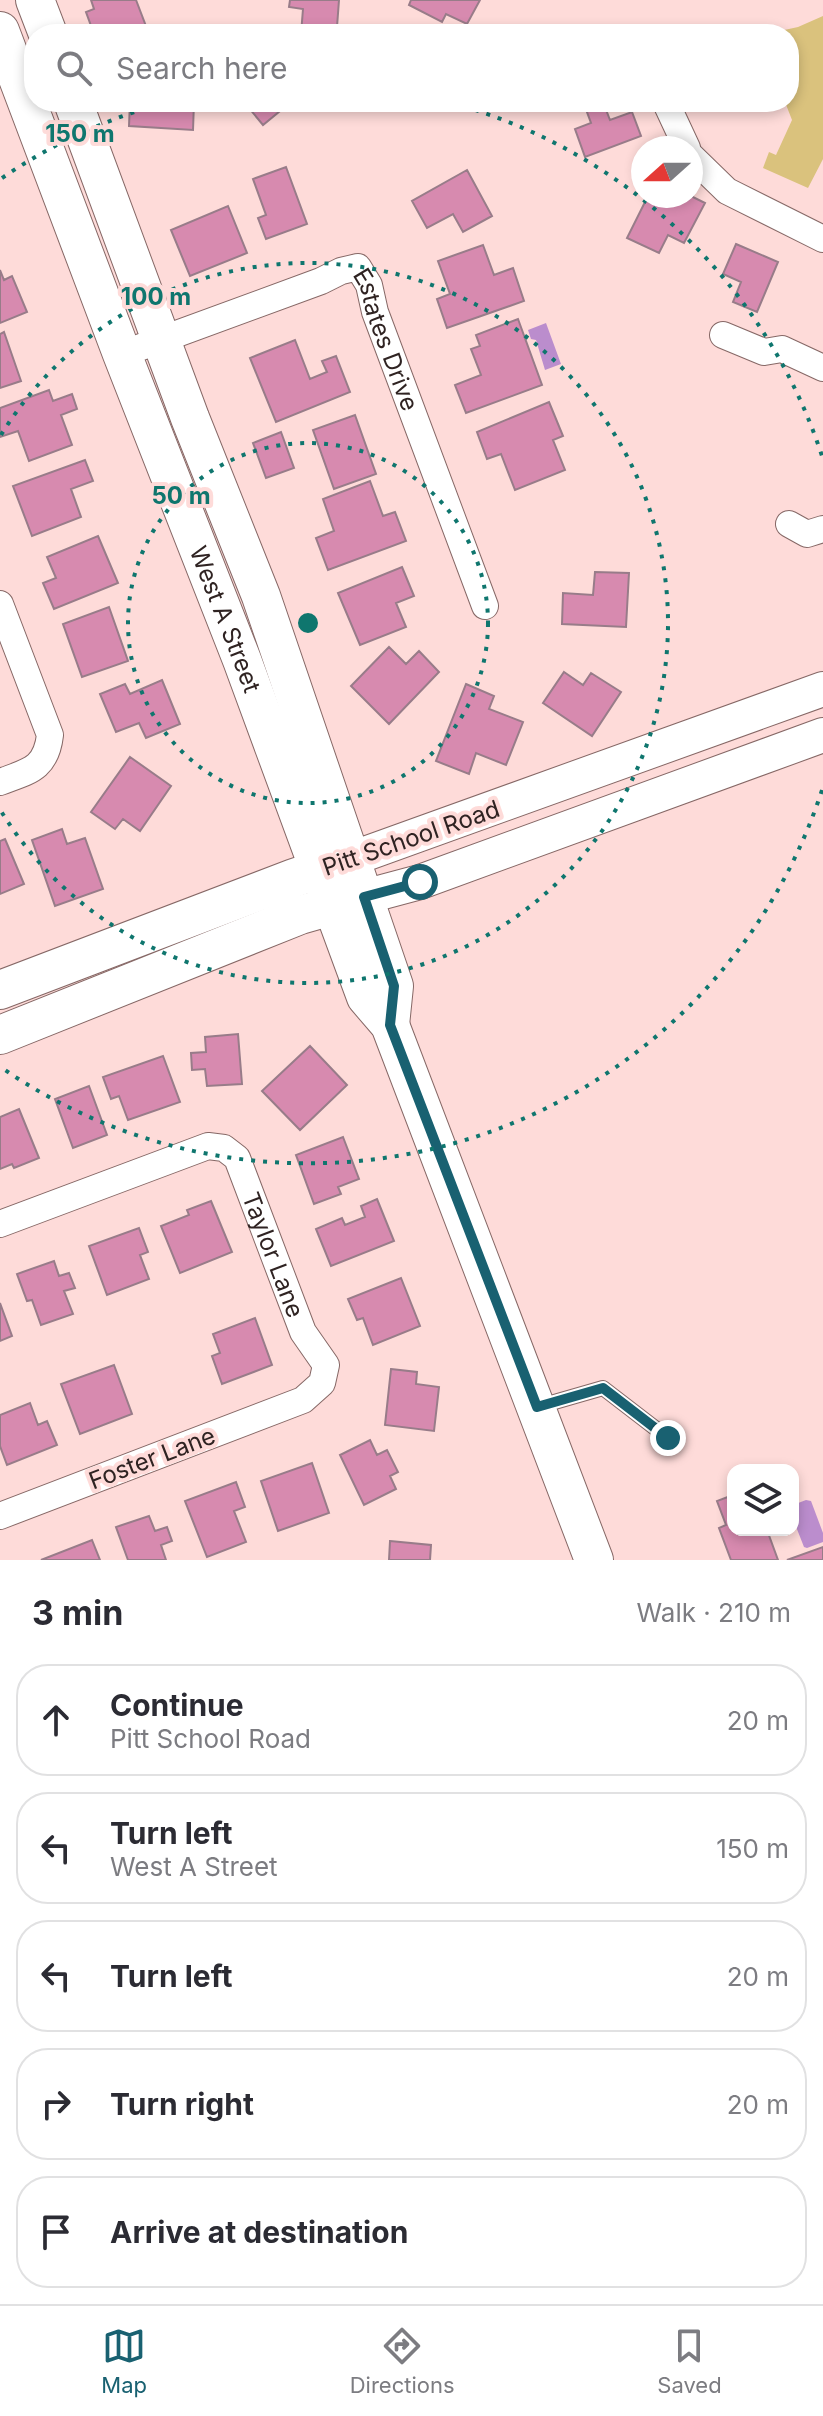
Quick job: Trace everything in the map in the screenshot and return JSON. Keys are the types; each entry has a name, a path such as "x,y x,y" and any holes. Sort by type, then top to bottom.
{"main road":[{"path":"35,0 44,24"},
{"name":"West A Street","path":"0,31 24,95"},
{"name":"West A Street","path":"31,112 242,660 335,864"},
{"name":"West A Street","path":"77,112 161,341 261,596 335,864 348,901 394,986 390,1025 594,1560"},
{"name":"Pitt School Road","path":"0,990 335,864"},
{"name":"Pitt School Road","path":"0,1035 300,915 348,901"}],"street":[{"path":"670,112 681,136"},
{"path":"703,168 727,191 823,239"},
{"name":"Estates Drive","path":"122,354 358,267 369,285 375,312 485,606"},
{"path":"723,335 764,352 782,349 823,368"},
{"path":"789,524 807,534 823,529"},
{"path":"0,604 50,735 48,754 34,769 0,782"},
{"name":"Pitt School Road","path":"335,864 823,689"},
{"name":"Pitt School Road","path":"348,901 420,882 823,735"},
{"name":"Taylor Lane","path":"0,1224 208,1146 224,1148 237,1158 303,1332 326,1365 322,1383 303,1400"},
{"name":"Foster Lane","path":"0,1516 303,1400"}],"lane":[{"path":"537,1407 603,1388 668,1438"}],"shaded area":[{"path":"823,16 823,159 808,188 763,168 769,152 776,155 792,120 789,112 799,112 799,27"},
{"path":"546,323 561,364 545,370 536,340 531,339 528,330"},
{"path":"811,1501 823,1533 823,1542 804,1547 799,1534 799,1503"}],"building":[{"path":"91,0 136,0 145,24 90,24 86,12 94,9"},
{"path":"290,0 339,0 337,24 302,24 303,9 289,7"},
{"path":"411,0 480,0 467,24 446,14 442,22 409,5"},
{"path":"130,112 194,112 193,130 129,126"},
{"path":"252,112 279,112 263,125"},
{"path":"587,112 607,112 610,120 632,112 641,136 631,136 631,140 585,157 575,129 591,123"},
{"path":"286,167 307,224 266,239 258,218 266,215 253,179"},
{"path":"467,170 492,216 463,232 453,214 427,228 412,201"},
{"path":"228,206 247,253 190,276 171,230"},
{"path":"642,208 702,208 684,243 668,235 659,253 627,238"},
{"path":"736,244 778,262 757,312 733,302 741,282 723,274"},
{"path":"483,245 494,275 513,268 524,301 447,328 437,299 450,294 438,261"},
{"path":"0,270 4,280 12,276 27,312 0,323"},
{"path":"518,319 542,385 466,413 455,385 481,375 471,349 480,346 476,335"},
{"path":"4,332 21,381 0,388 0,334"},
{"path":"295,340 310,379 327,372 322,361 336,356 350,392 276,422 250,358"},
{"path":"49,390 53,401 72,394 77,409 61,415 72,445 29,461 18,431 0,437 0,408"},
{"path":"549,402 563,436 553,440 565,470 515,490 501,454 487,459 477,432"},
{"path":"355,415 376,474 334,489 313,430"},
{"path":"281,432 294,468 266,478 253,443"},
{"path":"85,460 93,481 71,489 81,517 32,536 13,486"},
{"path":"370,481 383,516 395,512 406,541 328,570 316,538 334,531 323,499"},
{"path":"98,536 118,583 54,609 43,583 56,578 47,557"},
{"path":"402,567 414,596 396,603 406,627 360,645 338,593"},
{"path":"595,572 629,573 626,627 562,624 563,593 593,595"},
{"path":"109,607 128,661 82,677 63,624"},
{"path":"389,647 406,664 419,651 439,672 389,724 351,686"},
{"path":"564,672 583,685 591,673 621,692 592,736 543,703"},
{"path":"162,680 180,724 146,738 139,723 116,732 100,694 125,684 130,694"},
{"path":"466,684 494,696 489,709 523,722 506,765 476,753 469,774 436,761"},
{"path":"130,757 171,786 140,831 123,819 115,829 91,812"},
{"path":"62,829 67,844 85,838 103,889 55,906 32,840"},
{"path":"5,839 24,884 0,894 0,841"},
{"path":"238,1034 242,1084 207,1086 205,1069 192,1070 191,1053 206,1052 205,1037"},
{"path":"310,1046 347,1085 300,1130 262,1091"},
{"path":"163,1056 180,1102 128,1120 119,1096 111,1099 103,1077"},
{"path":"89,1086 107,1135 73,1148 55,1099"},
{"path":"19,1109 39,1158 14,1168 12,1164 0,1169 0,1117"},
{"path":"343,1137 359,1179 338,1187 341,1194 314,1204 296,1155"},
{"path":"377,1199 394,1241 331,1266 316,1229 342,1218 345,1225 365,1217 361,1206"},
{"path":"211,1201 232,1252 180,1273 161,1226 189,1215 187,1210"},
{"path":"139,1228 148,1252 140,1255 149,1279 107,1295 89,1246"},
{"path":"54,1261 59,1276 69,1273 75,1288 64,1291 73,1314 41,1325 32,1300 27,1301 17,1274"},
{"path":"401,1278 420,1326 373,1345 363,1318 357,1320 348,1299"},
{"path":"0,1303 12,1336 0,1341"},
{"path":"255,1318 272,1365 222,1384 212,1356 220,1353 213,1334"},
{"path":"114,1365 132,1414 80,1434 61,1384"},
{"path":"391,1369 417,1372 416,1384 439,1387 434,1431 385,1425"},
{"path":"30,1403 38,1425 47,1421 57,1445 7,1465 0,1446 0,1415"},
{"path":"370,1440 377,1455 387,1450 398,1472 390,1476 396,1489 364,1505 340,1455"},
{"path":"312,1463 329,1513 278,1531 261,1481"},
{"path":"236,1482 245,1507 234,1511 246,1542 207,1557 185,1501"},
{"path":"727,1497 727,1536 769,1536 778,1560 731,1560 719,1528 726,1525 717,1501"},
{"path":"149,1516 155,1531 167,1527 172,1541 161,1545 166,1560 128,1560 116,1527"},
{"path":"92,1540 100,1560 41,1560"},
{"path":"390,1541 431,1545 430,1560 389,1560"},
{"path":"823,1547 823,1560 787,1560"}],"route":[{"path":"420,882 364,897 394,986 390,1025 537,1407 603,1388 668,1438"}]}
